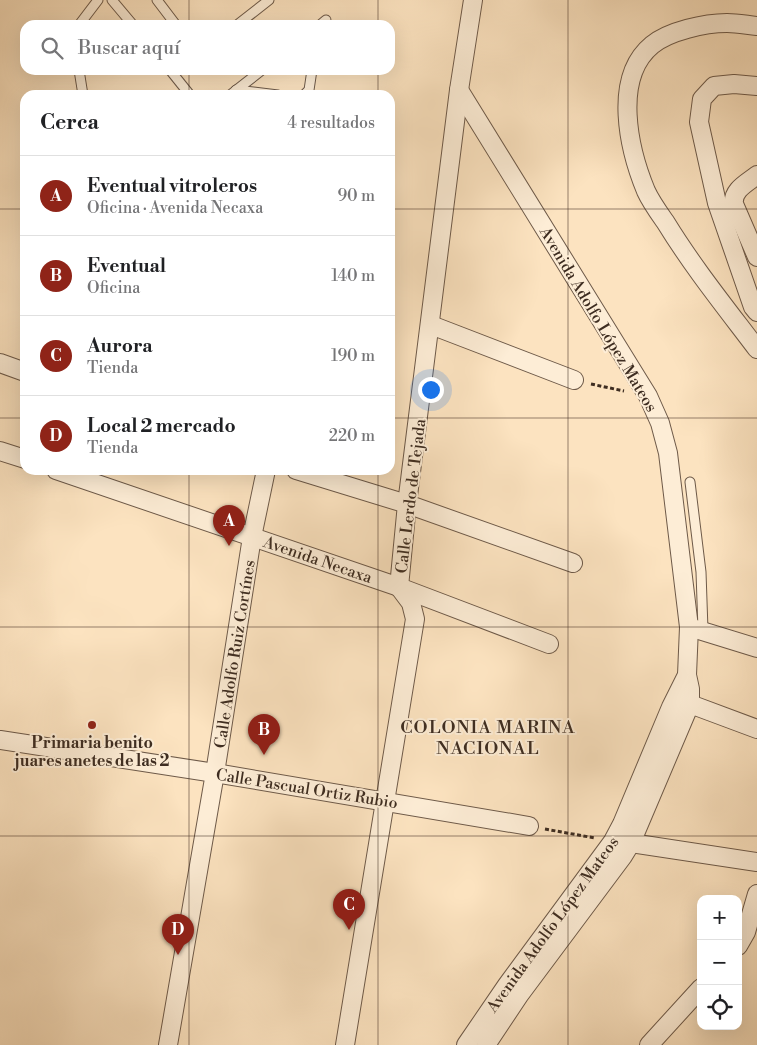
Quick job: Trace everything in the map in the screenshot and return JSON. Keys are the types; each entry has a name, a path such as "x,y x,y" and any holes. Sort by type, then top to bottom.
{"street":[{"name":"Calle Lerdo de Tejada","path":"345,1045 415,619 411,603 399,586 407,504 431,325 459,90 473,0"},
{"path":"757,26 726,23 687,29 666,36 651,46 638,62 630,80 627,121 634,157 647,192 681,248 757,349"},
{"path":"757,86 734,84 714,86 702,99 699,122 717,203 753,306 757,312"},
{"name":"Avenida Adolfo López Mateos","path":"459,90 648,396 660,423 668,453 696,628 687,675 613,841 507,985 466,1045"},
{"path":"757,175 733,196 734,204 757,257"},
{"path":"431,325 574,380"},
{"path":"0,363 20,370"},
{"path":"0,451 20,457"},
{"name":"Avenida Necaxa","path":"71,475 399,586 549,644"},
{"name":"Calle Adolfo Ruiz Cortínes","path":"168,1045 215,773 252,537 265,475"},
{"path":"312,475 407,504 573,564"},
{"path":"696,628 757,648"},
{"path":"486,1045 520,994 631,843 690,704 690,689 687,675"},
{"path":"690,704 757,729"},
{"name":"Calle Pascual Ortiz Rubio","path":"0,740 215,773 529,826"},
{"path":"631,843 757,862"},
{"path":"741,940 746,932 757,894"},
{"path":"649,1045 697,992"}],"lane":[{"path":"83,20 98,0"},
{"path":"112,0 129,20"},
{"path":"157,0 172,20"},
{"path":"243,20 268,0"},
{"path":"80,75 82,90"},
{"path":"174,75 186,90"},
{"path":"237,90 256,75"},
{"path":"309,90 311,75"},
{"path":"690,482 701,572 696,628"}],"path":[{"path":"574,380 648,396"},
{"path":"529,826 613,841"}],"place":[{"name":"Eventual vitroleros","path":"229,546"},
{"name":"Primaria benito juares anetes de las 2","path":"92,725"},
{"name":"Eventual","path":"264,755"},
{"name":"Aurora","path":"349,930"},
{"name":"Local 2 mercado","path":"178,955"}],"district":[{"name":"COLONIA MARINA NACIONAL","path":"488,738"}]}
